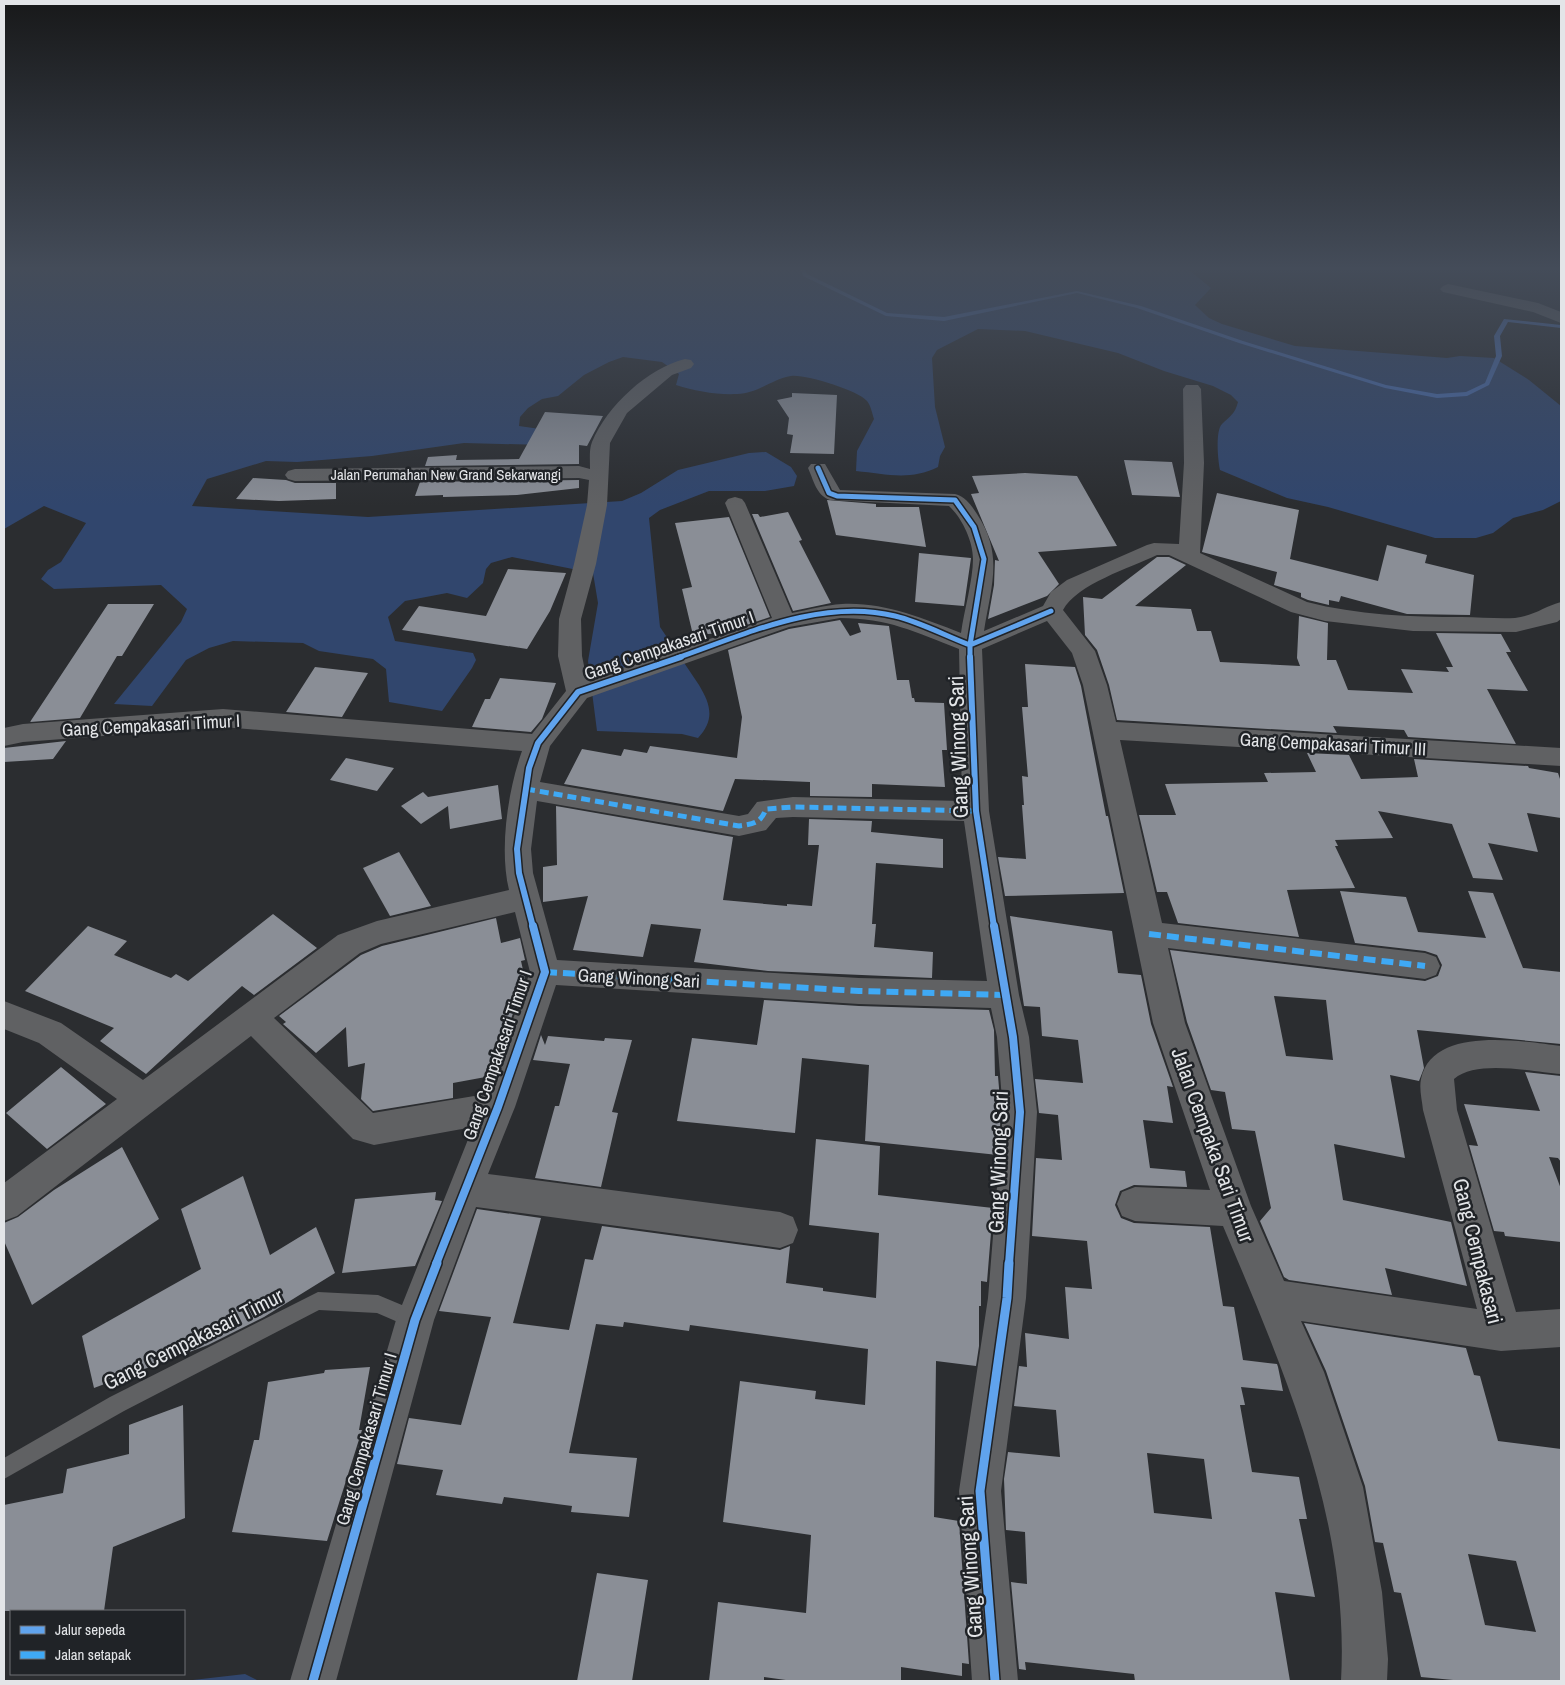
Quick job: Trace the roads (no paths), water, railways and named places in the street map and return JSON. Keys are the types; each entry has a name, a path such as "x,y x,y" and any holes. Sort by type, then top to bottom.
{"street":[{"name":"Gang Cempakasari Timur I","path":"578,692 570,656 570,619 585,564 598,497 597,476 601,443 620,410 666,371 684,364"},
{"path":"1189,556 1194,463 1192,389"},
{"name":"Gang Winong Sari","path":"818,468 829,493 837,496 955,500 963,507 982,547 984,559 970,645 976,811 1004,995 1013,1037 1020,1112 1007,1298 980,1492 995,1681"},
{"name":"Jalan Perumahan New Grand Sekarwangi","path":"295,475 579,472 597,476"},
{"path":"736,503 785,621"},
{"path":"970,645 1051,611 1059,597 1075,585 1154,549 1172,549 1299,607 1325,614 1412,624 1516,625 1549,617 1561,609"},
{"name":"Gang Cempakasari Timur I","path":"313,1681 415,1320 464,1188 498,1107 545,972 525,898 517,849 529,768 538,743 578,692 785,621 840,611 863,611 896,616 970,645"},
{"name":"Jalan Cempaka Sari Timur","path":"1051,611 1082,651 1095,685 1169,1023 1234,1209 1304,1372 1342,1487 1360,1592 1365,1659 1364,1681"},
{"name":"Gang Cempakasari Timur I","path":"4,737 23,733 223,718 538,743"},
{"name":"Gang Cempakasari Timur III","path":"1104,730 1561,757"},
{"path":"526,789 739,826 756,823 763,817 766,809 794,807 976,811"},
{"path":"4,1204 349,944 377,933 525,898"},
{"path":"1149,934 1424,966"},
{"name":"Gang Winong Sari","path":"545,972 859,991 1004,995"},
{"path":"4,1015 50,1033 144,1100"},
{"path":"252,1017 365,1128 374,1130 498,1107"},
{"name":"Gang Cempakasari","path":"1272,1298 1502,1332 1440,1110 1436,1083 1441,1069 1446,1064 1470,1054 1561,1060"},
{"path":"464,1188 780,1230"},
{"path":"1136,1204 1234,1209"},
{"path":"1502,1332 1561,1328"}],"lane":[{"name":"Gang Cempakasari Timur","path":"4,1468 125,1400 318,1302 378,1304 415,1320"}],"waterway":[{"path":"1263,349 1385,386 1437,396 1467,394 1487,384 1499,356 1498,349"}]}
